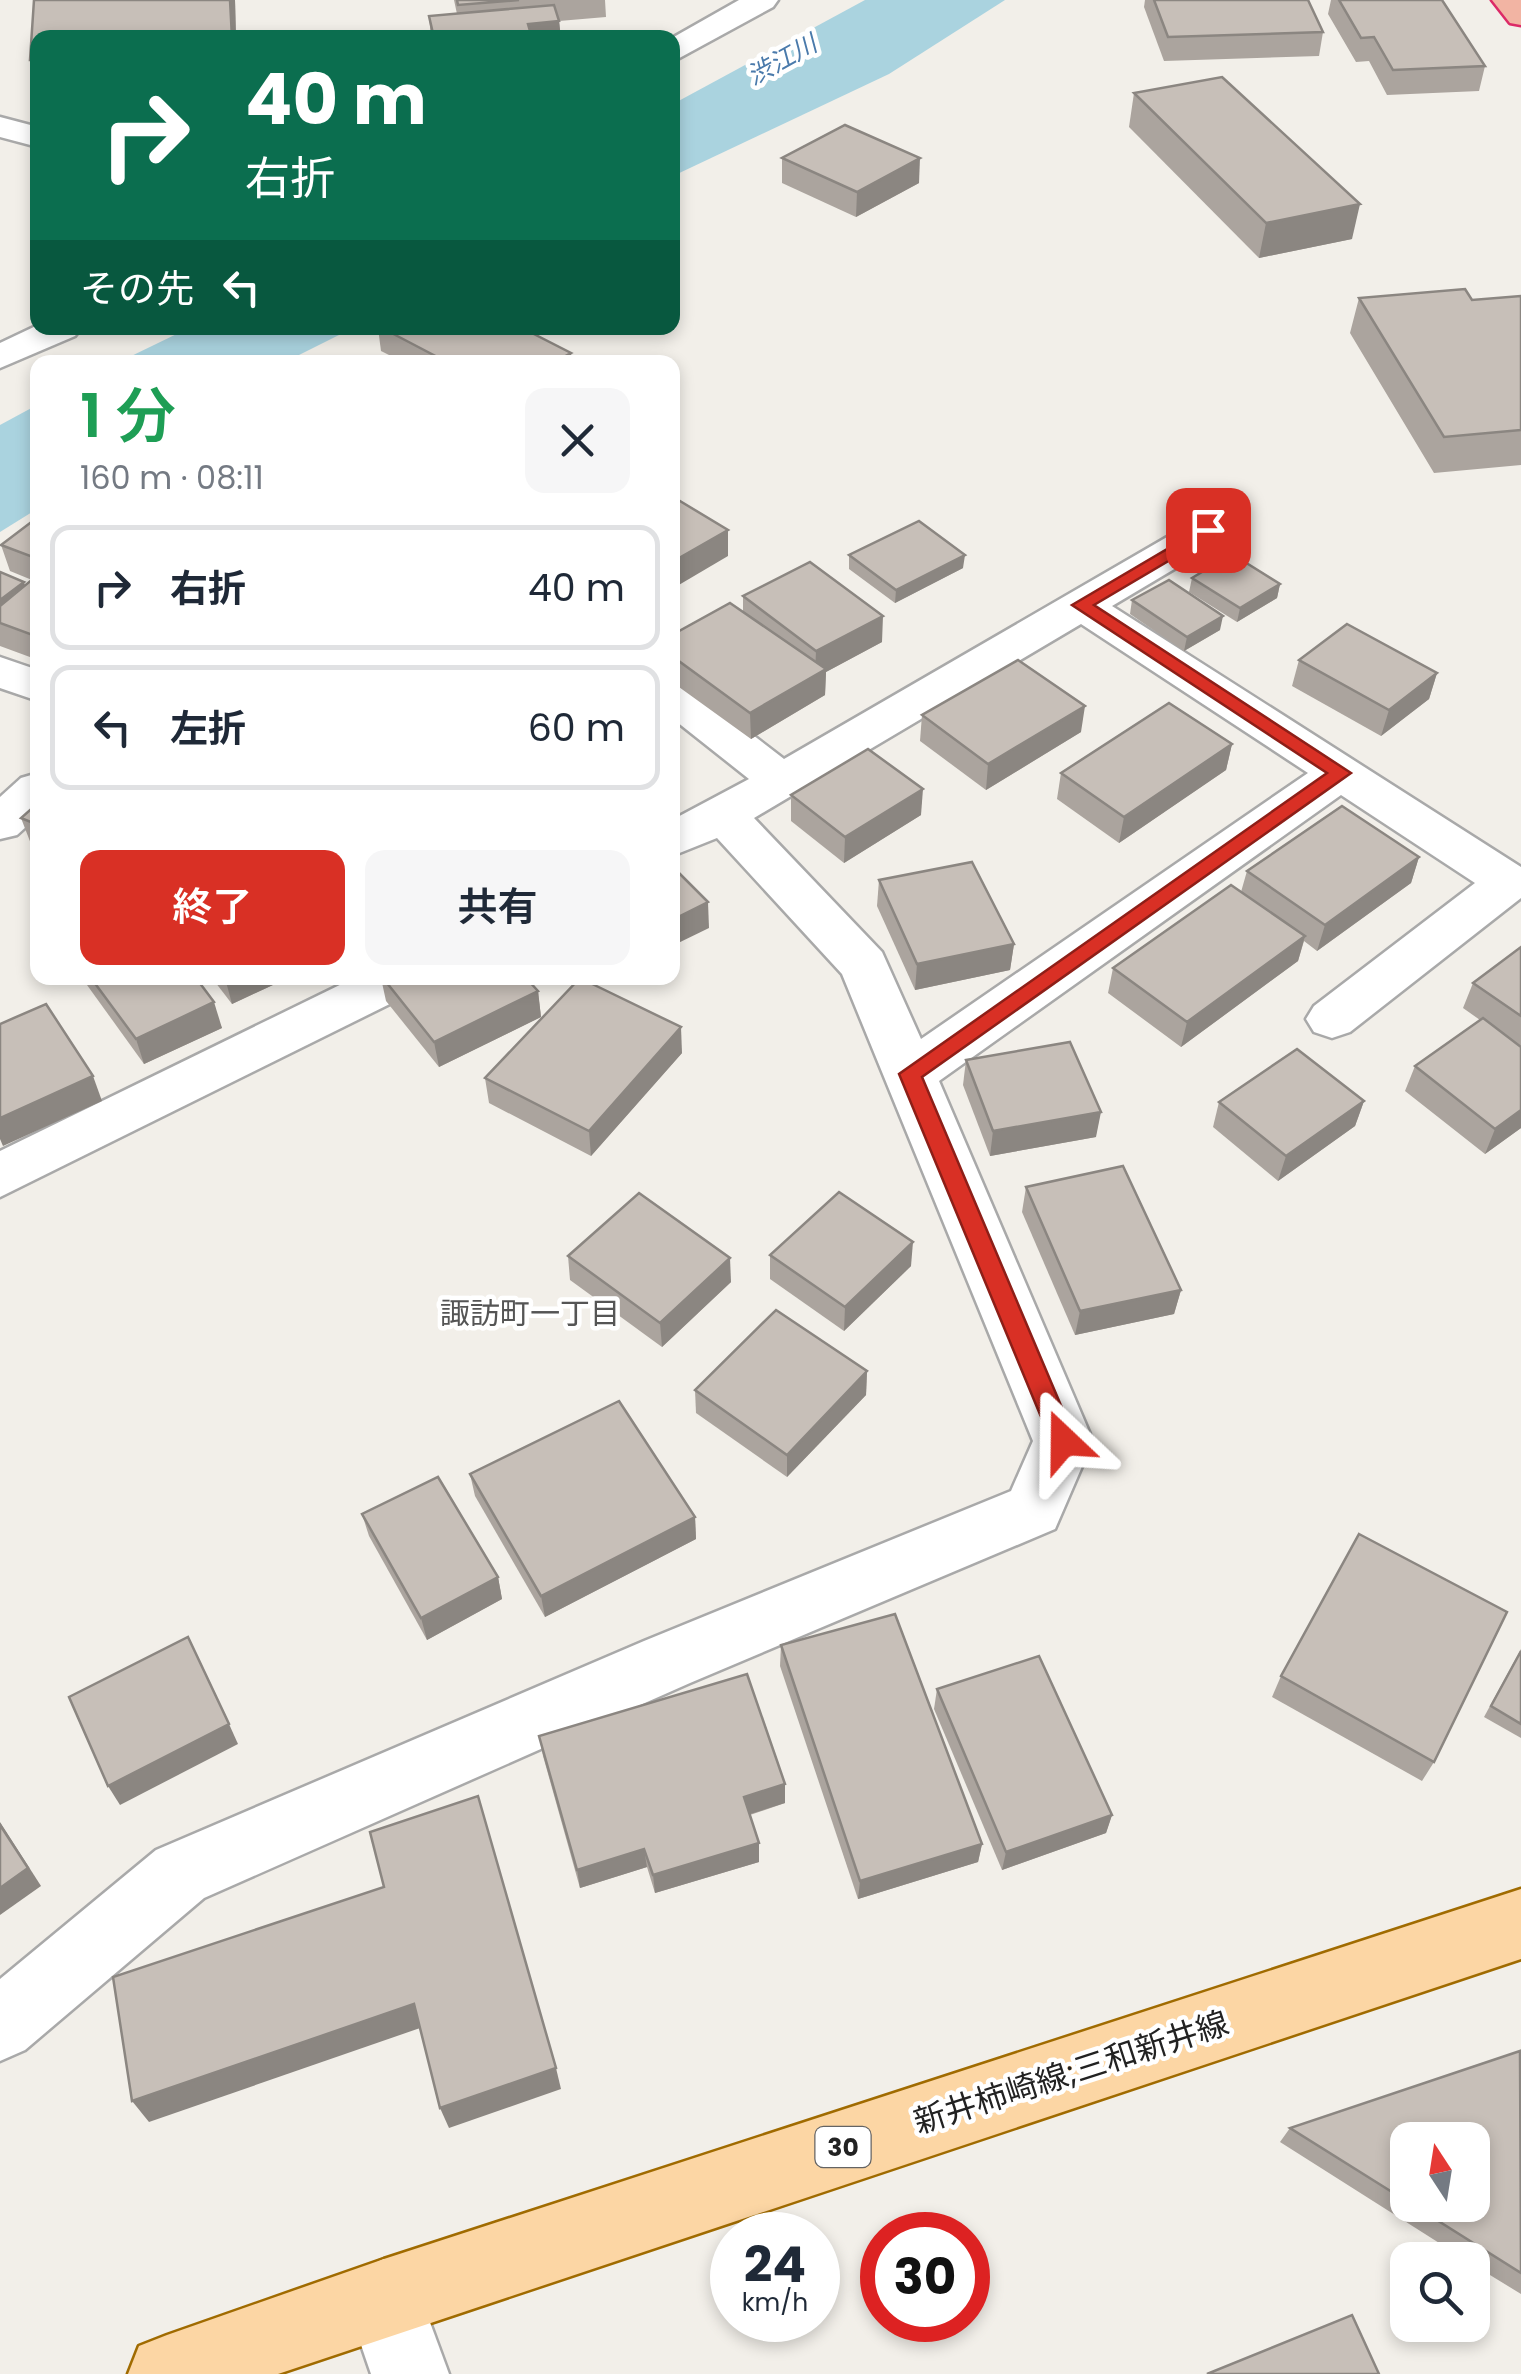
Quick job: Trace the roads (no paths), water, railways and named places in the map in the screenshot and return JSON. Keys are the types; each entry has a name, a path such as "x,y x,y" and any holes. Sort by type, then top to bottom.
{"highway":[{"path":"1508,0 1521,16"}],"main road":[{"name":"新井柿崎線;三和新井線","path":"167,2374 384,2298 1521,1924"}],"street":[{"path":"680,47 762,0"},
{"path":"0,127 30,134"},
{"path":"0,356 46,335"},
{"path":"0,2026 180,1874 667,1662 1033,1510 1064,1441 864,965 698,828 1208,530"},
{"path":"1081,605 1508,882 1332,1019"},
{"path":"0,671 30,684"},
{"path":"680,701 781,780"},
{"path":"910,1074 1341,773"},
{"path":"0,823 30,796"},
{"path":"0,1176 384,985"},
{"path":"384,2298 410,2374"}],"water":[{"name":"渋江川","path":"865,0 1005,0 889,74 680,173 680,100"},
{"path":"175,335 339,335 299,355 133,355"},
{"path":"30,409 30,513 0,532 0,425"}],"district":[{"name":"諏訪町一丁目","path":"530,1313"}]}
